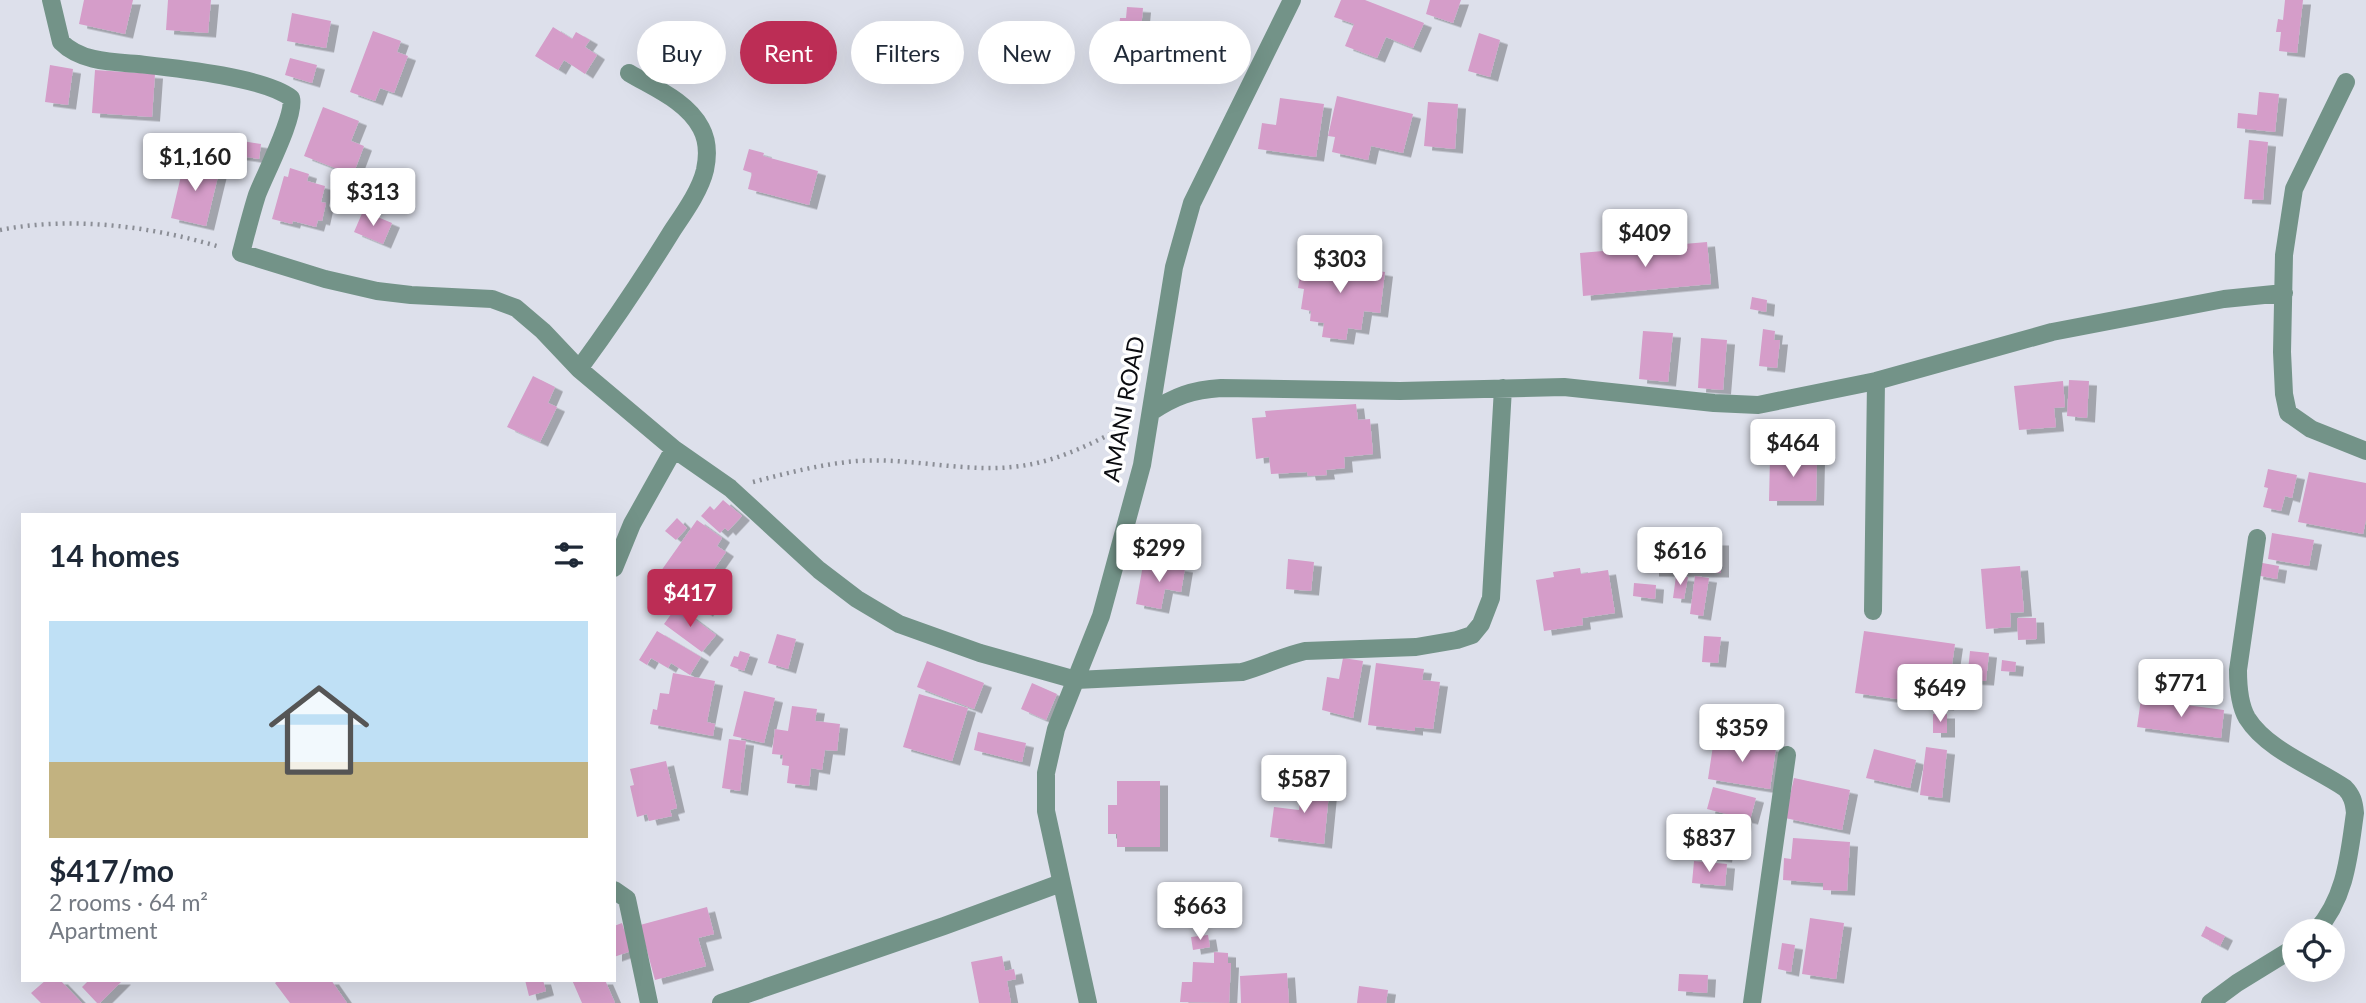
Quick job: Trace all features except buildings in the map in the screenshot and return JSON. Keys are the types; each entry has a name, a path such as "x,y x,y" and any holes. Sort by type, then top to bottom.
{"street":[{"path":"51,0 61,42 78,53 100,60 213,75 267,86 291,98 288,121 257,197 240,253 325,279 377,291 411,296 476,298 506,303 543,331 579,369 674,449 730,488 819,570 857,599 899,624 980,653 1076,680 1242,672 1305,651 1416,646 1472,635 1481,624 1491,598 1503,388"},
{"name":"AMANI ROAD","path":"1088,1003 1046,811 1046,773 1056,729 1101,617 1142,465 1174,267 1192,203 1292,0"},
{"path":"579,369 644,276 687,209 705,173 708,152 701,129 690,113 678,102 629,73"},
{"path":"2346,82 2294,189 2284,255 2281,352 2288,413 2311,429 2366,451"},
{"path":"1151,412 1173,397 1203,389 1221,388 1400,391 1564,387 1758,405 1876,381 2052,332 2224,299 2284,293"},
{"path":"1874,611 1876,381"},
{"path":"616,563 632,524 674,449"},
{"path":"2257,538 2238,670 2243,709 2248,719 2267,739 2302,764 2345,788 2354,802 2355,813 2344,879 2324,919"},
{"path":"1752,1003 1787,755"},
{"path":"721,1003 1060,883"},
{"path":"616,891 627,899 649,1003"},
{"path":"2210,1003 2282,955"}],"path":[{"path":"0,230 67,224 134,229 194,239 240,253"},
{"path":"730,488 794,471 859,461 975,467 1025,466 1083,447 1151,412"}]}
